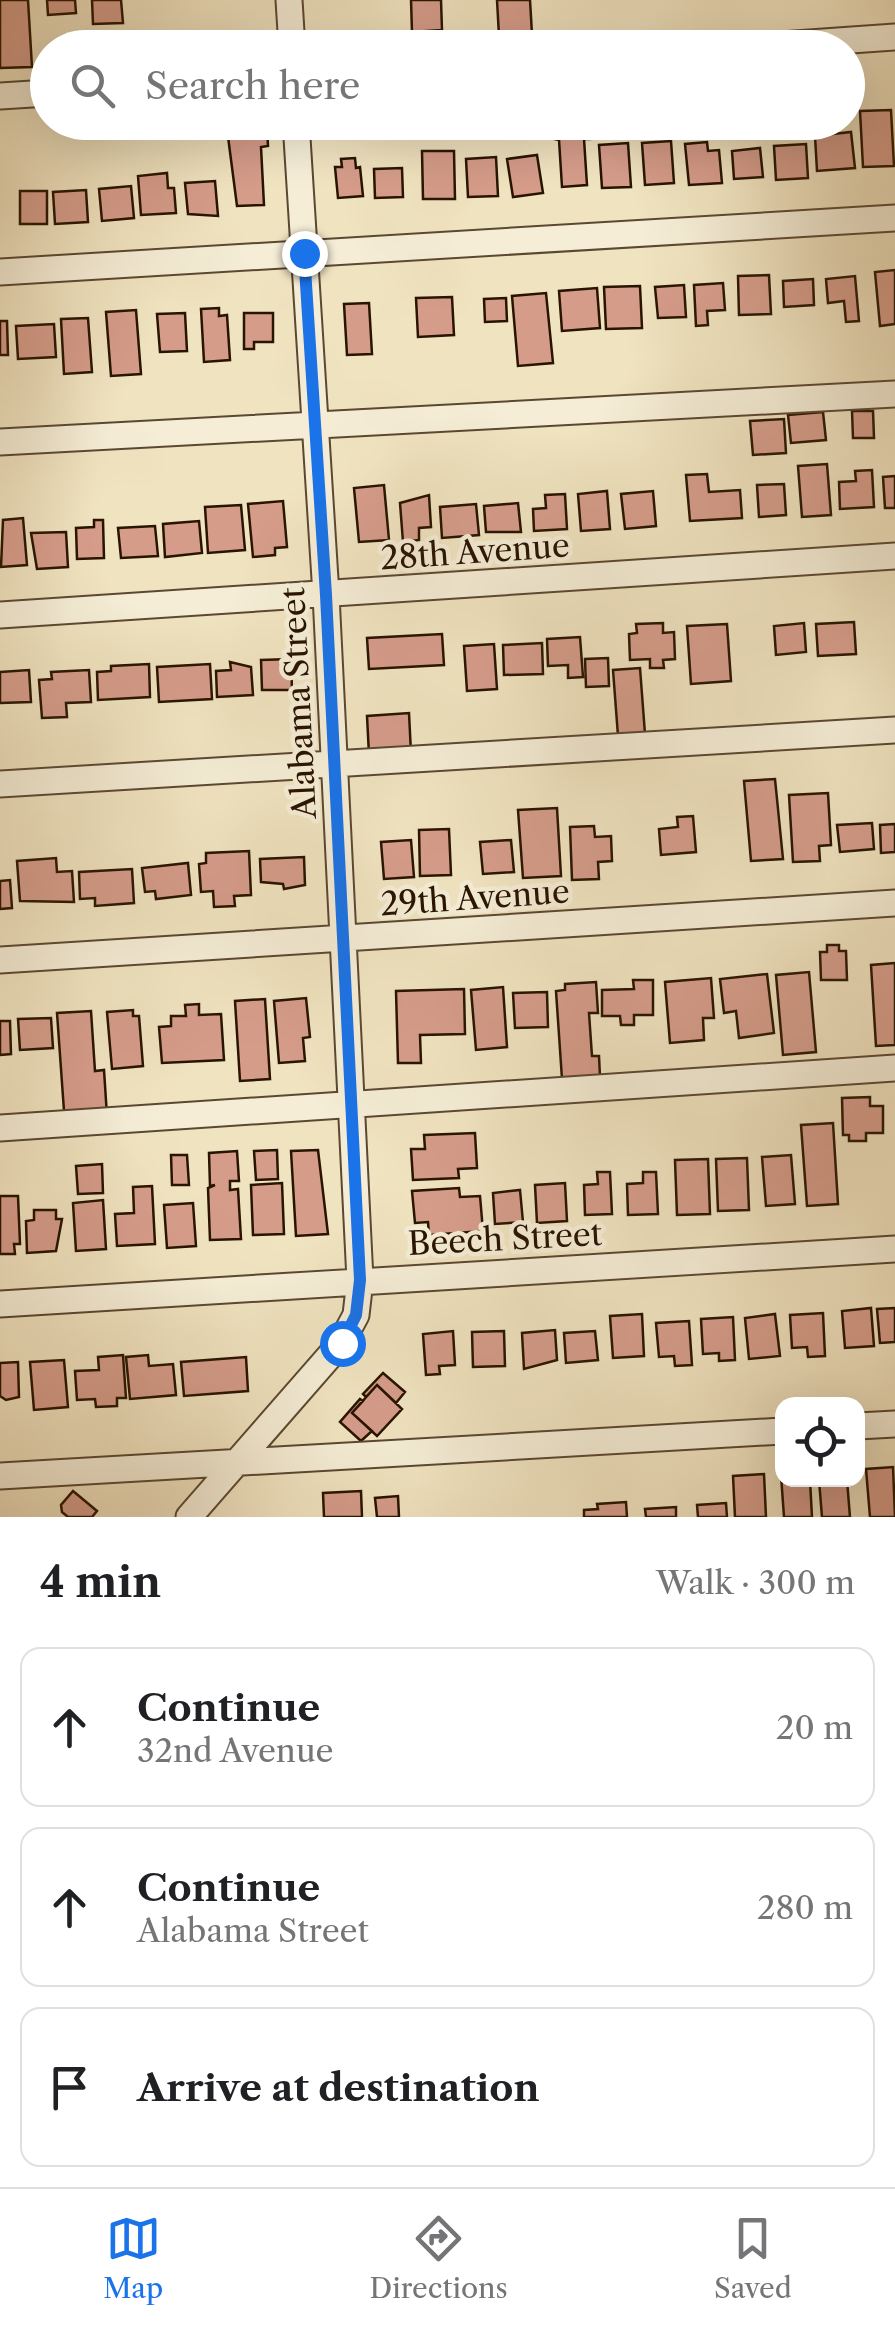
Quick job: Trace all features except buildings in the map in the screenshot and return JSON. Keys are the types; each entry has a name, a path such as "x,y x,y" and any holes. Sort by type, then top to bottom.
{"street":[{"path":"289,0 291,30"},
{"path":"865,38 895,36"},
{"path":"0,96 30,94"},
{"name":"Alabama Street","path":"189,1517 342,1343 356,1315 360,1280 326,595 297,140"},
{"path":"0,272 895,218"},
{"path":"0,442 895,394"},
{"name":"28th Avenue","path":"0,615 895,556"},
{"path":"0,784 895,730"},
{"name":"29th Avenue","path":"0,960 895,903"},
{"path":"0,1128 895,1068"},
{"name":"Beech Street","path":"0,1304 895,1249"},
{"path":"865,1426 895,1424"},
{"path":"0,1476 775,1431"}],"route":[{"path":"304,253 326,595 360,1280 356,1315 342,1343"}]}
